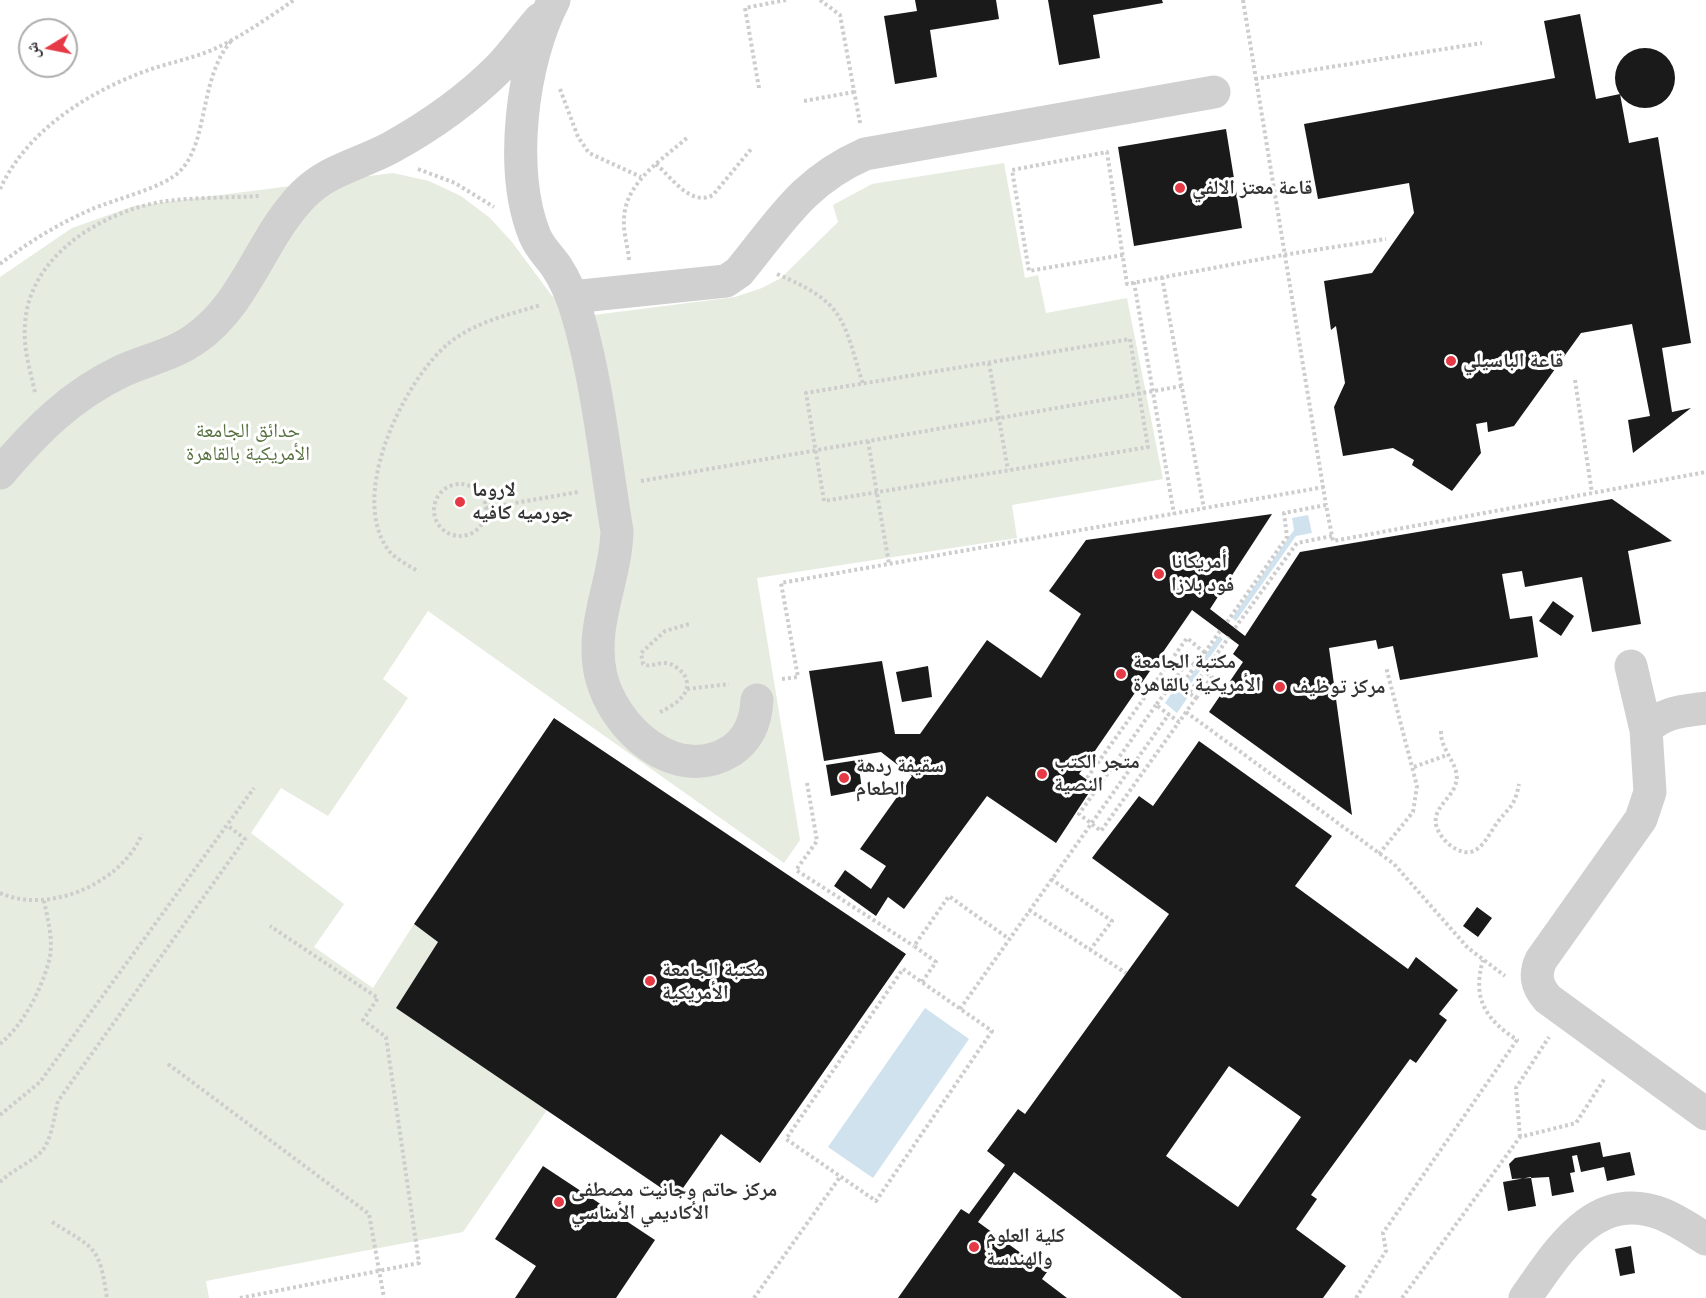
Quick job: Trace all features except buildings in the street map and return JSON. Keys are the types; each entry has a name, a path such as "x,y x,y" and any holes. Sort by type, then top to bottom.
{"lane":[{"path":"552,4 526,91 522,125 525,193 535,236 572,297 586,348 617,531 616,552 599,626 598,659 607,694 615,710 637,735 669,757 693,762 709,760 737,747 747,735 755,719 755,688"},
{"path":"0,473 43,425 97,384 179,349 211,327 239,291 292,207 303,194 333,172 367,159 418,131 462,102 501,66 552,4"},
{"path":"572,297 718,283 733,277 806,189 844,163 865,154 1214,92"},
{"path":"1631,666 1646,730 1650,778 1647,806 1641,819 1541,960 1537,977 1542,993 1706,1114"},
{"path":"1646,730 1653,722 1672,713 1706,708"},
{"path":"1526,1298 1574,1233 1588,1221 1605,1213 1624,1209 1652,1211 1678,1222 1706,1239"}],"path":[{"path":"0,189 19,157 42,131 68,111 102,90 138,73 194,57 235,37 294,0"},
{"path":"759,87 746,8 786,0"},
{"path":"1243,0 1283,255 1333,541 1706,472"},
{"path":"824,1 840,15 865,154"},
{"path":"0,264 48,232 87,211 164,182 182,170 194,148 214,68 235,37"},
{"path":"540,39 583,146 600,159 641,177"},
{"path":"1255,79 1482,43"},
{"path":"804,101 854,92"},
{"path":"629,291 628,244 624,229 624,213 641,177 688,137"},
{"path":"656,164 693,198 705,199 714,195 752,148"},
{"path":"1122,255 1029,271 1012,170 1107,152 1127,284 1283,255 1386,239"},
{"path":"367,159 427,172 455,183 503,212"},
{"path":"43,425 28,364 25,322 36,284 58,254 96,225 140,207 163,202 303,194"},
{"path":"748,261 801,284 826,300 843,322 863,384"},
{"path":"1162,278 1204,508"},
{"path":"1134,282 1174,514"},
{"path":"416,570 390,552 380,527 375,503 376,477 391,429 409,389 435,355 468,330 487,322 572,297"},
{"path":"1130,339 1148,447 824,501 807,393 989,363 1130,339"},
{"path":"989,363 1008,470"},
{"path":"1575,380 1592,493"},
{"path":"486,508 1182,386"},
{"path":"868,441 889,564"},
{"path":"455,484 472,487 479,492 486,508 481,524 468,534 460,536 451,534 438,524 434,508 440,492 455,484"},
{"path":"687,688 755,688 798,677 782,583 1324,487"},
{"path":"1227,622 1287,537 1284,513 1326,505"},
{"path":"1235,628 1297,543 1332,536"},
{"path":"637,735 653,714 675,704 687,688 684,675 679,669 666,663 647,666 641,661 640,656 665,631 689,624"},
{"path":"1174,681 1181,686 1220,631"},
{"path":"1196,698 1189,693 1229,637"},
{"path":"1087,778 1187,638 1205,653"},
{"path":"1195,665 1188,660 1079,814 1101,831 1212,677 1204,671"},
{"path":"1379,854 1413,812 1418,786 1386,667"},
{"path":"1153,685 1165,693"},
{"path":"1156,705 1179,722"},
{"path":"1186,712 1409,878 1457,936 1483,960 1513,980 1524,982 1537,977"},
{"path":"960,1009 1090,822 1169,714"},
{"path":"1441,731 1441,740 1456,770 1457,781 1438,810 1436,823 1441,835 1452,847 1460,851 1475,850 1490,837 1500,819 1515,801 1519,784"},
{"path":"1414,767 1447,754"},
{"path":"807,783 818,841 796,870 936,962 922,982"},
{"path":"0,1115 40,1082 254,788"},
{"path":"0,1181 21,1164 37,1155 46,1145 58,1101 245,839 227,825"},
{"path":"0,892 26,900 44,901 75,892 108,874 137,846 142,834"},
{"path":"1051,879 1112,921 1090,950"},
{"path":"914,946 949,896 1009,939"},
{"path":"0,1044 25,1016 49,960 50,926 44,901"},
{"path":"1029,910 1126,974"},
{"path":"240,1298 419,1263 386,1037 363,1020 378,998 270,926"},
{"path":"1356,1298 1386,1251 1383,1233 1516,1040 1495,1024 1482,1003 1479,982 1483,960"},
{"path":"903,969 960,1009 992,1031 876,1201 786,1139 903,969"},
{"path":"1520,1137 1515,1088 1566,1011"},
{"path":"1402,1298 1520,1137 1576,1123 1622,1053"},
{"path":"168,1064 369,1214 384,1298"},
{"path":"754,1298 840,1177"},
{"path":"52,1222 94,1249 101,1263 107,1298"}],"green space":[{"name":"حدائق الجامعة الأمريكية بالقاهرة","path":"1004,163 1025,278 1038,275 1046,313 1127,298 1163,479 1012,505 1017,538 757,578 800,840 784,863 428,611 383,679 408,698 328,816 281,788 251,833 344,904 314,947 373,988 414,924 438,942 396,1008 547,1110 463,1232 206,1281 209,1298 0,1298 0,277 72,228 134,206 393,173 429,181 461,196 490,218 512,242 552,296 594,315 735,297 762,288 781,278 838,222 833,205 872,184"}],"water":[{"path":"1308,515 1312,533 1296,536 1236,621 1232,618 1294,530 1292,518"},
{"path":"1219,636 1223,639 1184,693 1188,697 1177,713 1165,703 1175,688 1180,691"},
{"path":"925,1008 969,1039 873,1178 828,1147"}],"place":[{"name":"قاعة معتز الالفي","path":"1180,188"},
{"name":"قاعة الباسيلي","path":"1451,361"},
{"name":"لاروما جورميه كافيه","path":"460,502"},
{"name":"أمريكانا فود بلازا","path":"1159,574"},
{"name":"مكتبة الجامعة الأمريكية بالقاهرة","path":"1121,674"},
{"name":"مركز توظيف","path":"1280,687"},
{"name":"متجر الكتب النصية","path":"1042,774"},
{"name":"سقيفة ردهة الطعام","path":"844,778"},
{"name":"مكتبة الجامعة الأمريكية","path":"650,981"},
{"name":"مركز حاتم وجانيت مصطفى الأكاديمي الأساسي","path":"559,1202"},
{"name":"كلية العلوم والهندسة","path":"974,1247"}]}
